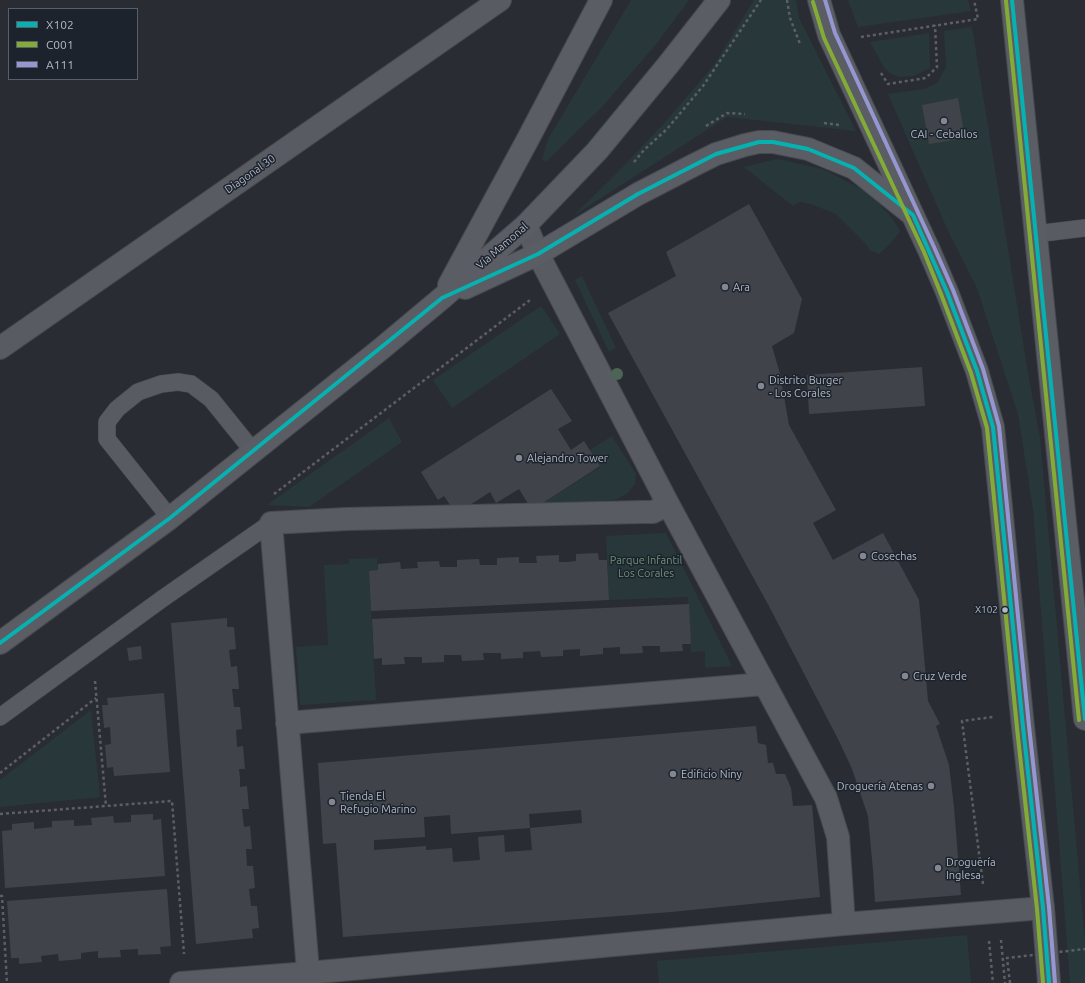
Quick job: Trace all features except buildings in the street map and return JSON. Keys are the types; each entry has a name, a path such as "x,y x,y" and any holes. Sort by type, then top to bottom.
{"main road":[{"path":"442,298 602,0"},
{"name":"Vía Mamonal","path":"0,643 170,518 442,298 526,225 597,151 719,0"},
{"path":"819,0 820,8 829,35 913,215 947,292 977,371 993,427 1043,908 1049,983"},
{"path":"1012,0 1085,719"},
{"path":"442,298 538,254 638,194 716,154 759,142 773,142 808,148 854,168 913,215"}],"street":[{"name":"Diagonal 30","path":"0,348 500,0"},
{"path":"526,225 538,254 667,502 826,798 838,836 844,924"},
{"path":"309,978 271,523 346,519 653,512 667,502"},
{"path":"287,723 764,684"},
{"path":"181,983 309,978 844,924 1043,908"}],"lane":[{"path":"1035,234 1085,228"},
{"path":"170,518 107,439 106,422 116,409 138,392 161,384 178,382 191,384 211,399 253,451"},
{"path":"0,717 162,599 271,523"}],"path":[{"path":"630,167 644,150 667,129 703,86 761,0"},
{"path":"857,38 978,19 974,0"},
{"path":"879,71 888,84 926,78 937,67 935,25"},
{"path":"701,128 727,112 751,114"},
{"path":"817,122 839,125"},
{"path":"93,649 106,806"},
{"path":"0,773 96,698"},
{"path":"987,912 962,721 996,716"},
{"path":"0,814 172,801 186,983"},
{"path":"0,896 2,896 7,983"},
{"path":"993,983 989,940 1001,939 1005,983"},
{"path":"1010,983 1007,958 1085,949"}],"green space":[{"path":"631,0 689,0 657,43 602,107 547,161 542,160 548,139"},
{"path":"754,0 796,0 799,18 856,131 727,117 573,216 617,173 666,121 714,65"},
{"path":"848,0 968,0 971,11 858,27"},
{"path":"972,27 1028,373 1040,437 1085,942 1085,983 1070,983 1033,509 1018,414 977,288 949,233 888,94 924,89 937,83 946,67 944,31"},
{"path":"929,33 930,68 914,76 899,77 890,73 885,69 870,42"},
{"path":"777,159 823,169 861,189 871,195 892,218 900,231 891,243 879,254 870,250 836,214 811,204 800,202 793,206 744,167"},
{"path":"582,276 616,348 609,352 575,280"},
{"path":"541,306 560,334 452,408 433,380"},
{"path":"389,418 402,442 309,507 267,505"},
{"path":"612,436 636,474 635,484 628,493 617,499 532,510 600,467 590,450"},
{"name":"Parque Infantil Los Corales","path":"666,533 732,666 705,668 705,651 691,652 688,597 609,600 606,536"},
{"path":"377,558 378,570 369,571 376,700 300,705 296,647 328,645 324,565 349,564 349,559"},
{"path":"91,710 100,797 0,807 0,780"},
{"path":"967,935 971,983 659,983 657,961"}],"transit line":[{"name":"A111","path":"825,0 835,33 953,290 983,369 999,426 1049,907 1055,983"},
{"name":"X102","path":"1012,0 1085,719"},
{"name":"C001","path":"1006,1 1079,720"},
{"name":"C001","path":"813,2 824,38 924,252 971,373 987,428 1037,909 1043,983"},
{"name":"X102","path":"0,643 170,518 442,298 538,254 638,194 716,154 759,142 773,142 808,149 854,168 913,215 947,292 977,371 993,427 1043,908 1049,983"}],"place":[{"name":"CAI - Ceballos","path":"944,121"},
{"name":"Ara","path":"725,287"},
{"name":"Distrito Burger - Los Corales","path":"761,386"},
{"name":"Alejandro Tower","path":"519,458"},
{"name":"Cosechas","path":"863,556"},
{"name":"X102","path":"1005,610"},
{"name":"Cruz Verde","path":"905,676"},
{"name":"Edificio Niny","path":"673,774"},
{"name":"Droguería Atenas","path":"931,786"},
{"name":"Tienda El Refugio Marino","path":"332,802"},
{"name":"Droguería Inglesa","path":"938,868"}]}
